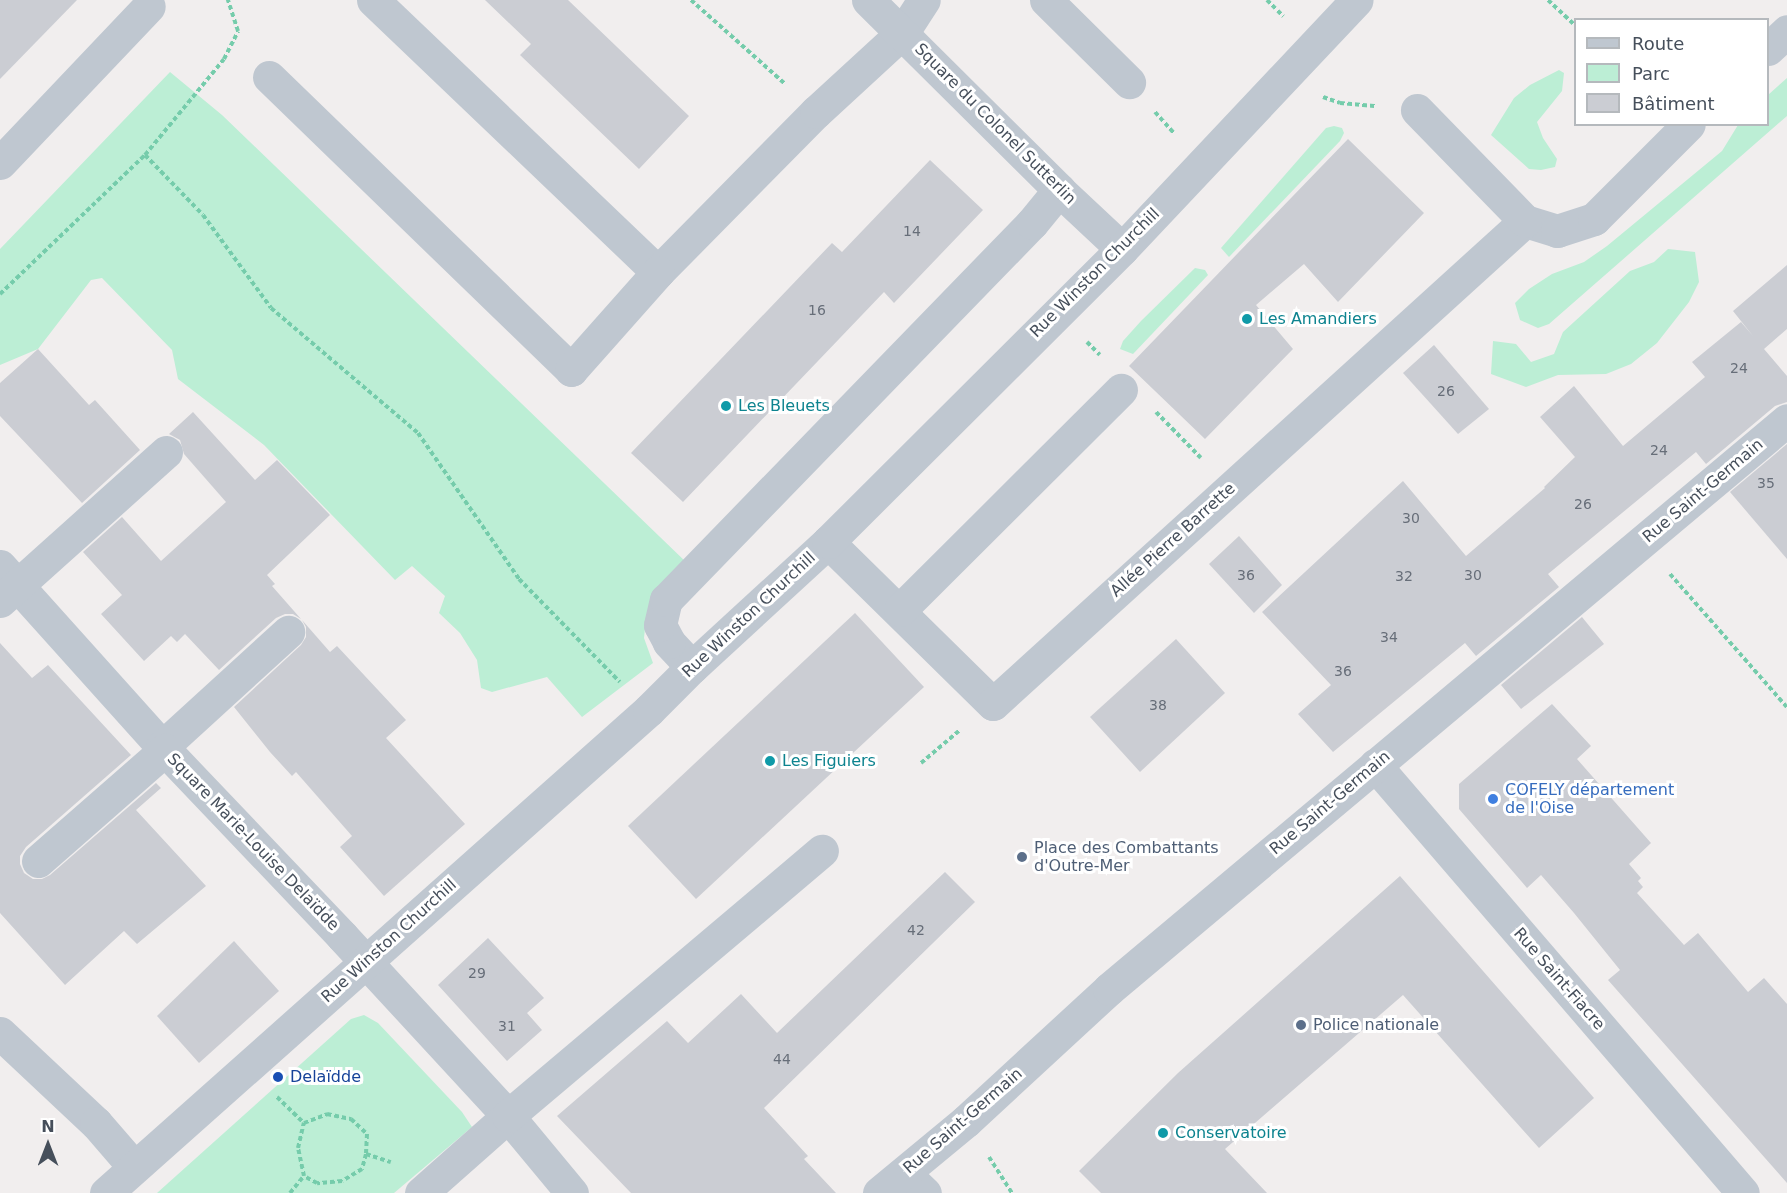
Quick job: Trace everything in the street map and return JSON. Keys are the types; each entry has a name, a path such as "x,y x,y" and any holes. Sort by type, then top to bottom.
{"street":[{"path":"374,0 658,272"},
{"name":"Square du Colonel Sutterlin","path":"868,0 903,32 1059,190 1122,249"},
{"path":"269,77 571,370 658,272 816,112 903,32 924,0"},
{"path":"1046,0 1129,82"},
{"name":"Rue Winston Churchill","path":"106,1193 250,1068 649,710 692,667 828,542 1122,249 1357,0"},
{"path":"0,163 149,6"},
{"path":"1769,47 1787,31"},
{"path":"1417,110 1525,221 1557,231 1594,219 1687,126"},
{"path":"692,667 669,642 660,625 666,600 1024,231 1059,190"},
{"name":"Allée Pierre Barrette","path":"993,704 1525,221"},
{"path":"900,610 1121,390"},
{"name":"Rue Saint-Germain","path":"903,1186 966,1121 1108,989 1787,420"},
{"path":"6,584 166,452"},
{"path":"828,542 900,610 993,704"},
{"name":"Square Marie-Louise Delaïdde","path":"6,584 366,963 508,1116 572,1193"},
{"path":"38,861 288,632"},
{"name":"Rue Saint-Fiacre","path":"1375,765 1743,1193"},
{"path":"421,1193 508,1116 822,851"},
{"path":"0,1033 96,1123 134,1167"}],"path":[{"path":"0,294 145,155 224,59 238,31 228,0"},
{"path":"690,0 816,112"},
{"path":"1267,0 1289,23"},
{"path":"1548,0 1574,25"},
{"path":"1282,80 1340,102 1417,110"},
{"path":"1129,82 1179,139"},
{"path":"145,155 203,215 271,308 418,433 519,579 649,710"},
{"path":"1642,542 1787,707"},
{"path":"921,763 993,704"},
{"path":"327,1114 351,1119 367,1134 362,1169 342,1182 317,1183 304,1176 298,1148 304,1123 327,1114"},
{"path":"290,1193 304,1176"}],"green space":[{"path":"1559,70 1564,73 1562,91 1537,122 1543,138 1557,159 1555,167 1541,170 1529,169 1491,135 1514,98 1530,85"},
{"path":"170,72 222,115 687,563 646,619 644,638 653,663 582,717 547,677 492,692 481,688 477,660 460,633 439,613 445,596 412,566 395,580 264,445 178,379 172,350 102,278 91,280 38,349 0,365 0,249"},
{"path":"1787,78 1787,116 1549,324 1538,328 1520,320 1515,303 1529,289 1552,274 1584,262 1607,246 1722,151 1737,126 1769,126 1769,94"},
{"path":"1334,126 1342,128 1344,133 1340,141 1229,257 1221,248 1326,128"},
{"path":"1668,249 1695,252 1699,282 1689,302 1657,343 1631,364 1606,374 1558,375 1526,387 1491,374 1493,341 1516,344 1531,362 1554,354 1563,332 1630,271 1654,262"},
{"path":"1195,268 1205,270 1208,275 1133,354 1120,349 1123,341 1141,321"},
{"path":"364,1015 378,1023 462,1112 472,1127 394,1193 157,1193 351,1019"}],"building":[{"path":"0,0 77,0 0,79"},
{"path":"485,0 568,0 689,116 639,169 520,55 531,44"},
{"name":"Les Amandiers","path":"1348,139 1424,213 1338,302 1304,264 1256,305 1293,349 1205,439 1129,366"},
{"path":"930,160 983,210 894,303 884,292 683,502 631,453 832,243 842,252"},
{"path":"1787,265 1787,329 1764,349 1787,376 1787,402 1775,406 1706,464 1696,452 1548,574 1559,587 1476,656 1465,643 1333,752 1298,714 1331,685 1262,612 1403,481 1466,556 1545,488 1575,457 1540,417 1574,386 1623,446 1705,377 1692,362 1741,322 1753,336 1733,311"},
{"path":"1434,345 1489,409 1458,434 1403,373"},
{"path":"38,349 89,405 95,400 140,450 82,503 0,416 0,383"},
{"path":"193,412 255,480 277,460 330,515 267,575 275,584 272,586 301,619 293,614 285,614 276,618 219,670 185,634 177,642 171,636 144,661 101,614 122,595 83,552 122,517 161,561 226,502 184,454 180,440 169,434"},
{"path":"1787,444 1787,559 1730,492"},
{"path":"1239,536 1282,585 1254,613 1209,564"},
{"name":"Les Figuiers","path":"855,613 924,687 696,899 628,826"},
{"path":"1582,617 1604,644 1521,709 1501,685"},
{"path":"302,620 330,652 337,646 406,720 386,738 465,824 384,896 340,847 352,836 296,772 292,776 270,752 234,707 301,645 306,637 306,627"},
{"path":"1176,639 1225,693 1140,772 1090,717"},
{"path":"0,643 32,678 48,665 131,755 26,847 20,856 20,864 24,873 33,879 42,879 50,875 156,783 161,788 136,810 206,886 137,944 124,931 65,985 0,913"},
{"path":"1552,704 1591,746 1577,759 1651,843 1629,864 1641,878 1638,881 1643,887 1637,893 1684,945 1698,933 1748,992 1764,978 1787,1004 1787,1183 1608,980 1620,970 1541,875 1527,888 1459,809 1459,784"},
{"path":"945,872 975,902 764,1108 808,1156 804,1159 836,1193 631,1193 557,1116 667,1021 688,1043 741,994 777,1033"},
{"name":"Police nationale","path":"1400,876 1594,1098 1539,1148 1403,995 1225,1149 1267,1193 1101,1193 1079,1171 1178,1073"},
{"path":"488,938 544,998 527,1013 542,1030 507,1061 438,985"},
{"path":"234,941 279,991 199,1063 157,1016"}],"place":[{"name":"Les Amandiers","path":"1247,319"},
{"name":"Les Bleuets","path":"726,406"},
{"name":"Les Figuiers","path":"770,761"},
{"name":"COFELY département de l'Oise","path":"1493,799"},
{"name":"Place des Combattants d'Outre-Mer","path":"1022,857"},
{"name":"Police nationale","path":"1301,1025"},
{"name":"Delaïdde","path":"278,1077"},
{"name":"Conservatoire","path":"1163,1133"}]}
